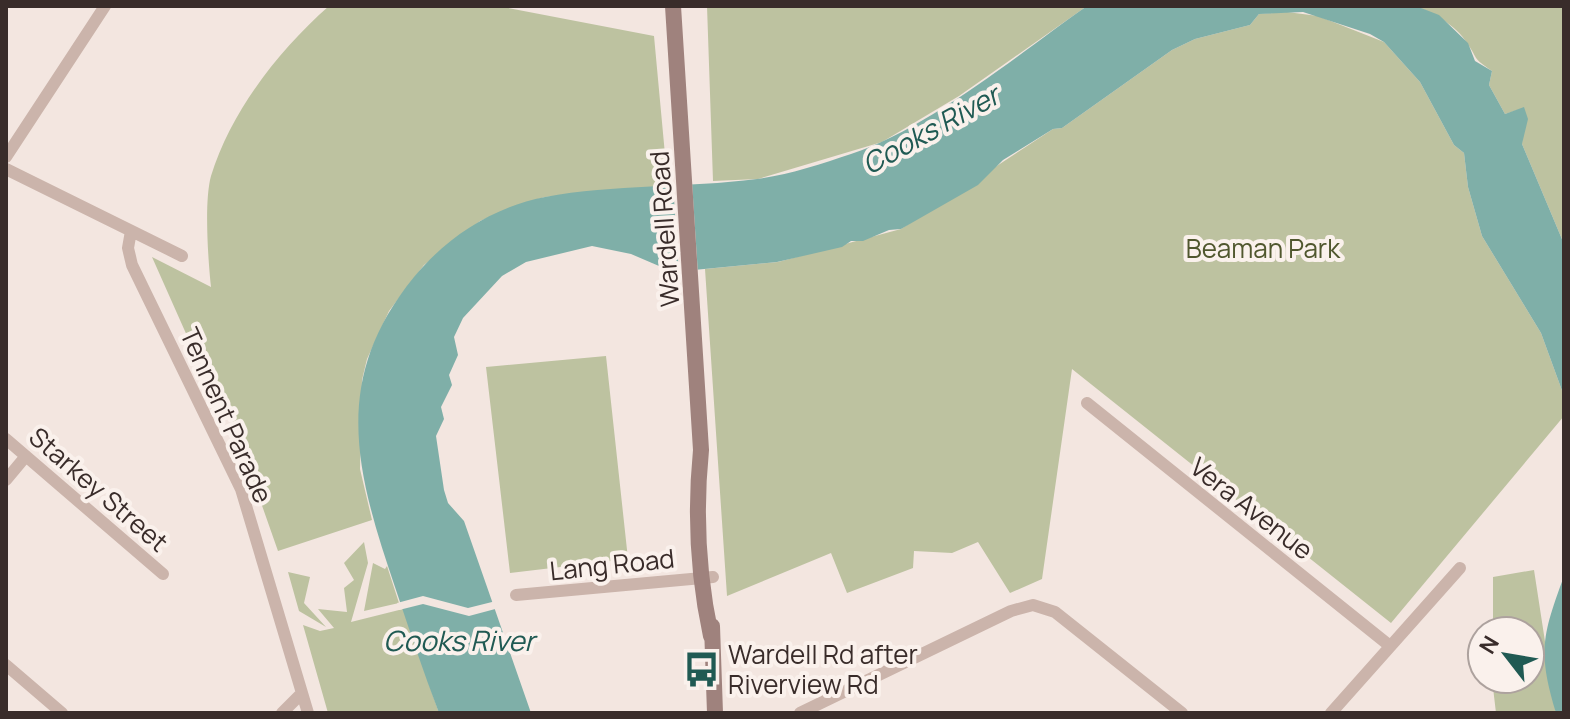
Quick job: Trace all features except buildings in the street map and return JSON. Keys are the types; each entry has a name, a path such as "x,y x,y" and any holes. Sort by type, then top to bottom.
{"main road":[{"name":"Wardell Road","path":"673,6 701,450 698,476 702,577 711,636 715,712"}],"street":[{"path":"6,157 105,6"},
{"path":"6,169 182,256"},
{"name":"Tennent Parade","path":"131,231 128,248 132,265 241,489 308,713"},
{"name":"Vera Avenue","path":"1087,403 1390,646"},
{"name":"Starkey Street","path":"6,439 163,574"},
{"path":"6,480 26,456"},
{"path":"1331,713 1460,568"},
{"name":"Lang Road","path":"516,595 702,577"},
{"path":"800,713 1011,611 1033,605 1055,612 1182,713"},
{"path":"6,665 62,713"},
{"path":"282,713 302,693"}],"green space":[{"path":"329,6 498,6 654,36 668,187 545,197 524,203 480,221 424,265 389,311 367,359 362,380 360,469 372,520 278,551 234,426 196,356 152,257 211,287 208,200 211,176 220,152 259,83 292,42"},
{"path":"707,6 1087,6 959,96 882,142 758,179 713,181"},
{"path":"1416,6 1564,6 1564,244 1522,144 1524,108 1505,114 1489,85 1492,71 1478,61 1451,25"},
{"name":"Beaman Park","path":"1287,12 1318,16 1384,42 1420,82 1454,145 1464,153 1468,187 1482,236 1541,333 1564,396 1564,416 1391,623 1072,369 1042,579 1010,593 978,542 952,553 914,551 913,568 847,593 831,553 727,596 705,269 778,262 901,229 1053,129 1062,128 1172,50 1195,39 1250,25 1259,14"},
{"path":"606,356 628,559 510,573 486,367"},
{"path":"364,542 368,563 351,622 403,609 439,713 328,713 303,625 320,631 334,628 318,609 347,612 344,588 354,580 344,563"},
{"path":"373,563 385,569 387,566 399,603 364,611"},
{"path":"1534,570 1541,615 1493,615 1493,577"},
{"path":"288,572 310,577 304,603 326,627 299,611"},
{"path":"1546,648 1556,713 1496,713 1494,695 1546,695"}],"water":[{"name":"Cooks River","path":"1087,6 1416,6 1439,15 1468,43 1475,61 1492,71 1489,85 1505,114 1524,107 1528,119 1522,144 1564,244 1564,396 1541,333 1482,236 1468,187 1464,153 1454,145 1420,82 1384,42 1370,34 1303,12 1259,14 1250,25 1195,39 1172,50 1062,128 1053,129 1003,160 978,185 901,229 777,262 673,272 631,254 592,246 526,262 502,276 463,318 454,337 458,355 449,375 452,385 441,407 444,419 436,436 448,503 464,521 531,713 439,713 381,545 362,466 358,428 361,390 370,353 387,315 427,262 456,237 489,216 545,197 597,190 757,179 851,154 942,109"},
{"path":"1564,576 1564,713 1556,713 1546,674 1546,636"}],"pier":[{"path":"692,182 698,274 679,275 673,183"},
{"path":"423,596 468,608 496,601 499,608 469,616 423,604 399,610 397,603"}],"place":[{"name":"Wardell Rd after Riverview Rd","path":"702,669"}]}
